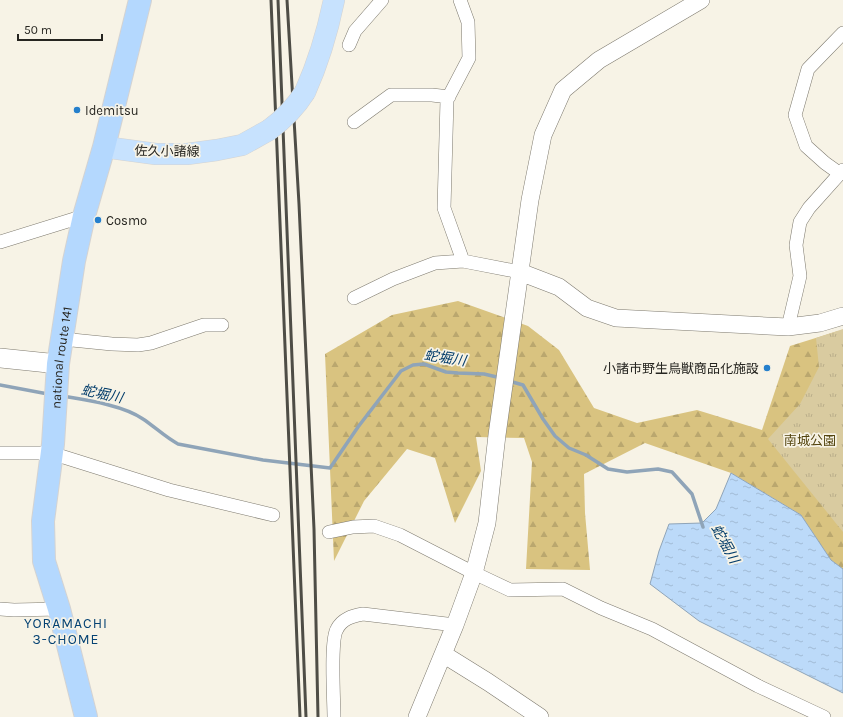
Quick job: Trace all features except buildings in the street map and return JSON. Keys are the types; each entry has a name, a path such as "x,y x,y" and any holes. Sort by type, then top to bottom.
{"highway":[{"name":"national route 141","path":"86,717 59,609 44,561 43,521 51,453 58,364 74,261 84,216 104,147 140,0"}],"main road":[{"name":"佐久小諸線","path":"104,147 156,154 188,154 242,145 269,130 281,122 295,107 305,92 317,66 327,34 334,0"},
{"path":"0,358 58,364"}],"street":[{"path":"349,46 355,31 382,0"},
{"path":"460,0 468,22 469,58 447,100 444,208 463,261"},
{"path":"417,717 455,625 474,573 487,523 497,435 530,200 543,135 564,90 599,60 701,0"},
{"path":"788,327 800,276 796,244 800,222 809,208 841,171 825,163 806,146 795,115 808,69 843,33"},
{"path":"354,122 391,95 432,95 449,97"},
{"path":"0,242 84,216"},
{"path":"354,298 393,279 435,263 463,261 520,272 559,287 587,308 616,318 788,327 820,323 843,316"},
{"path":"62,340 138,345 151,343 204,325 222,325"},
{"path":"0,453 51,453 169,490 273,516"},
{"path":"329,532 353,527 374,526 400,535 510,590 563,589 601,608 652,629 758,686 824,717"},
{"path":"0,609 59,609"},
{"path":"334,717 334,636 337,629 348,618 363,614 455,625"},
{"path":"443,654 540,717"}],"green space":[{"path":"458,301 528,326 559,350 594,408 637,423 697,410 762,430 790,346 838,331 843,333 843,569 831,560 801,515 731,473 645,443 584,474 585,513 590,570 526,569 532,462 524,438 476,437 481,471 455,523 435,458 407,449 364,501 334,561 325,354 392,315"},
{"name":"南城公園","path":"843,329 843,532 768,439 800,404 819,367 816,338"}],"water":[{"path":"731,473 801,515 831,560 843,569 843,693 699,621 650,584 659,551 669,524 702,523 716,509"}],"waterway":[{"name":"蛇堀川","path":"62,396 104,404 135,414 178,444 263,460 330,468 358,427 401,371 413,365 424,364 446,372 484,374 501,378"},
{"name":"蛇堀川","path":"509,381 523,385 555,436 569,448 586,455 608,469 627,472 658,469 672,472 692,494 703,527"},
{"name":"蛇堀川","path":"0,385 48,394"}],"railway":[{"path":"271,0 300,717"},
{"path":"278,0 306,717"},
{"path":"287,0 299,204 314,529 318,717"}],"place":[{"name":"Idemitsu","path":"77,110"},
{"name":"Cosmo","path":"98,220"},
{"name":"小諸市野生鳥獣商品化施設","path":"767,368"}],"district":[{"name":"YORAMACHI 3-CHOME","path":"66,632"}]}
